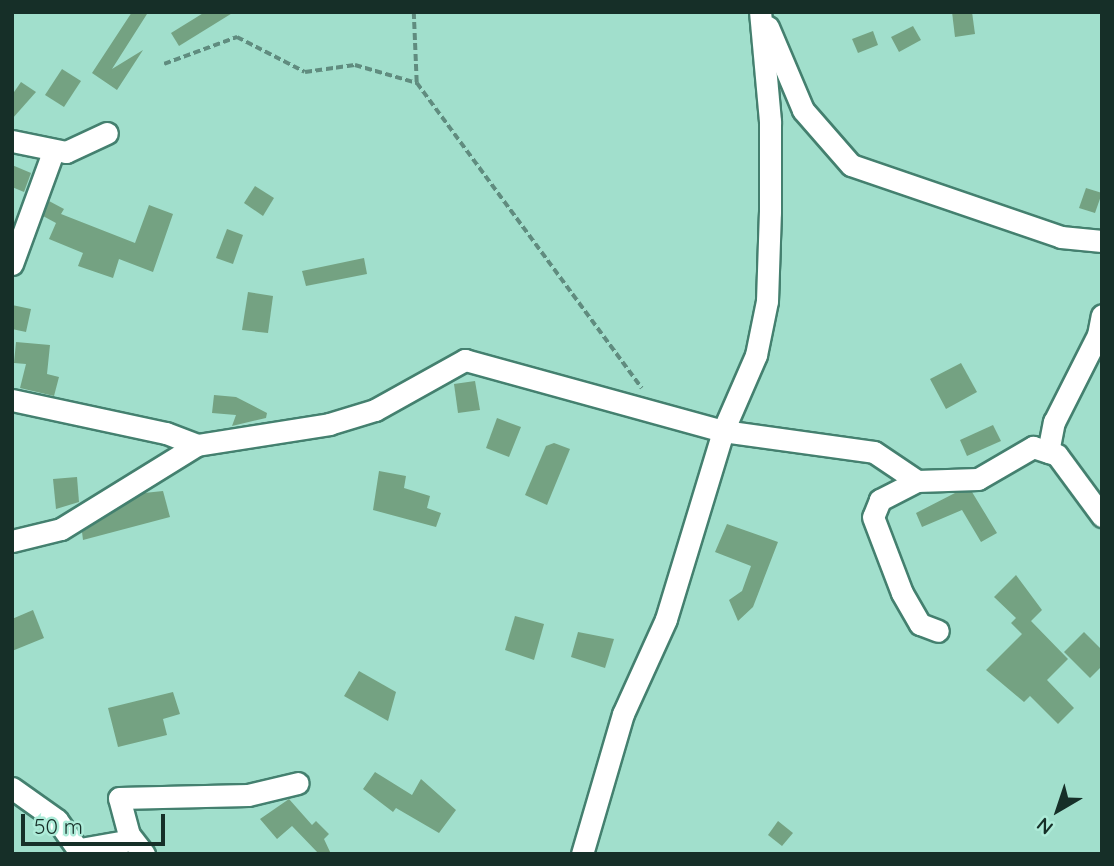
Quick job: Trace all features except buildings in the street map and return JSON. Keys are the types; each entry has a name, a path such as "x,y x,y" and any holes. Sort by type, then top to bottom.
{"street":[{"path":"761,12 803,110 851,165 1021,225 1102,241"},
{"path":"582,854 623,715 666,620 723,431 756,355 767,302 770,121 761,12"},
{"path":"12,141 53,152 107,133"},
{"path":"12,264 53,152"},
{"path":"1048,452 1054,422 1098,335 1102,314"},
{"path":"12,541 61,529 197,445 329,424 375,410 465,360 723,431 874,452 917,481"},
{"path":"12,400 166,433 197,445"},
{"path":"938,631 920,624 902,593 873,517 880,499 917,481 978,479 1033,447 1057,455 1102,516"},
{"path":"12,788 57,820 80,852 138,847 119,799 248,795 298,783"}],"path":[{"path":"414,12 416,83 659,412"},
{"path":"164,64 237,37 305,72 355,65 416,83"}]}
